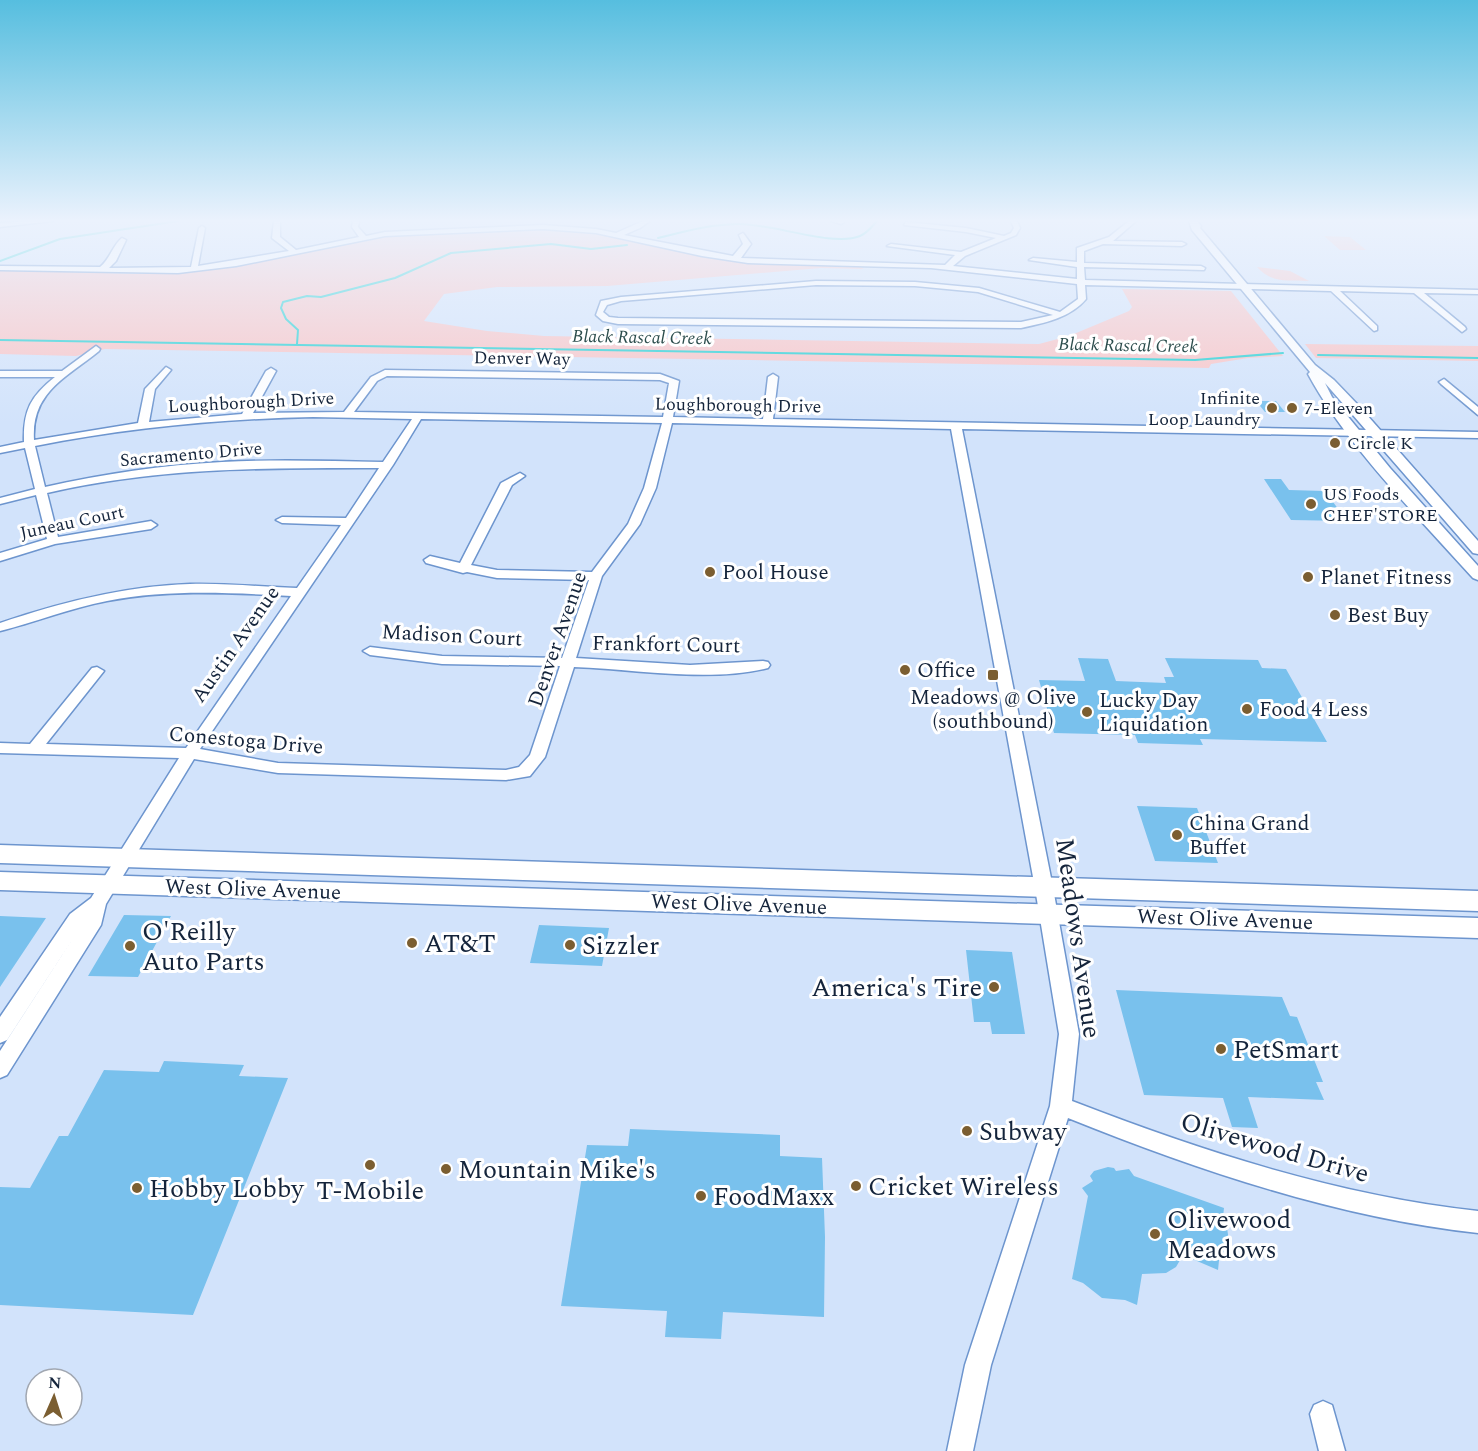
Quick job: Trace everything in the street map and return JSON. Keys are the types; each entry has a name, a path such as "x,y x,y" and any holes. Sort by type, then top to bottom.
{"main road":[{"name":"West Olive Avenue","path":"0,854 1478,901"},
{"name":"West Olive Avenue","path":"0,881 103,894 1049,913 1478,928"}],"street":[{"path":"742,289 621,299 603,304 600,315 618,321 1021,326 1039,322 1077,305 1082,299 1081,289"},
{"path":"965,289 1017,300 1059,314"},
{"path":"1246,289 1311,367 1330,382 1478,550"},
{"path":"1333,289 1374,328"},
{"path":"1362,289 1478,292"},
{"path":"1415,290 1462,329"},
{"path":"825,311 826,324"},
{"path":"909,312 912,325"},
{"path":"53,541 29,444 28,422 33,407 42,392 62,374 96,350"},
{"path":"1311,367 1327,398 1355,433 1459,556 1478,575"},
{"path":"143,425 150,389 166,370"},
{"path":"246,416 271,371"},
{"name":"Denver Way","path":"347,414 374,379 385,373 576,375 660,377 674,381 667,420"},
{"path":"0,374 62,374"},
{"path":"768,422 773,377"},
{"path":"1444,382 1478,412"},
{"name":"Loughborough Drive","path":"0,450 143,425 246,416 347,414 1478,435"},
{"name":"Austin Avenue","path":"0,1069 95,920 103,894 205,729 388,465 419,415"},
{"name":"Denver Avenue","path":"524,772 537,757 596,576 634,524 647,496 667,420"},
{"name":"Meadows Avenue","path":"956,426 1070,1034 1062,1106 978,1365 960,1451"},
{"name":"Sacramento Drive","path":"0,501 129,474 213,466 388,465"},
{"path":"463,569 507,483 520,476"},
{"path":"1418,507 1433,515 1460,544 1478,555"},
{"path":"282,520 349,522"},
{"name":"Juneau Court","path":"0,557 53,541 151,525"},
{"path":"1459,556 1478,564"},
{"path":"430,560 463,569 496,574 596,576"},
{"path":"0,627 77,603 127,593 178,588 300,592"},
{"name":"Madison Court","path":"370,651 404,658 568,662"},
{"name":"Frankfort Court","path":"568,662 719,669 763,665"},
{"path":"33,749 97,672"},
{"name":"Conestoga Drive","path":"0,748 191,753 278,768 506,775 524,772"},
{"name":"Austin Avenue","path":"0,1034 76,919 103,894"},
{"path":"0,1053 32,1004 31,987"},
{"name":"Olivewood Drive","path":"1062,1106 1170,1148 1257,1175 1399,1209 1478,1222"},
{"path":"1323,1414 1332,1451"}],"shaded area":[{"path":"0,289 484,289 444,294 424,321 487,331 544,336 1039,344 1069,336 1129,311 1132,307 1122,289 1231,291 1283,356 1248,358 1211,364 1209,368 105,349 76,356 0,354"},
{"path":"1305,344 1478,346 1478,361 1316,358"}],"building":[{"name":"Infinite Loop Laundry","path":"1256,401 1276,401 1285,412 1265,412"},
{"name":"US Foods CHEF'STORE","path":"1264,479 1281,479 1289,490 1325,491 1347,521 1291,520"},
{"path":"1078,658 1108,659 1116,681 1166,683 1164,677 1174,677 1165,658 1258,660 1262,668 1286,669 1327,742 1200,739 1203,745 1138,743 1135,735 1054,733 1039,680 1085,681"},
{"name":"China Grand Buffet","path":"1137,806 1197,808 1218,863 1155,861"},
{"name":"O'Reilly Auto Parts","path":"124,915 171,916 138,977 88,976"},
{"path":"0,916 46,918 0,987"},
{"name":"Sizzler","path":"539,925 609,928 602,966 530,963"},
{"name":"America's Tire","path":"966,950 1012,952 1025,1034 992,1034 990,1022 974,1022"},
{"name":"PetSmart","path":"1116,990 1282,997 1290,1016 1297,1017 1323,1082 1316,1082 1324,1100 1248,1097 1258,1128 1232,1127 1223,1098 1144,1095"},
{"name":"Hobby Lobby","path":"164,1061 244,1065 239,1076 288,1078 193,1315 0,1305 0,1187 30,1188 59,1136 68,1136 104,1070 159,1072"},
{"name":"FoodMaxx","path":"630,1129 780,1135 780,1156 822,1158 825,1237 824,1317 723,1312 721,1339 665,1337 667,1311 561,1306 587,1145 628,1146"},
{"name":"Olivewood Meadows","path":"1108,1167 1116,1171 1129,1169 1134,1176 1224,1208 1222,1226 1227,1228 1229,1241 1224,1252 1220,1251 1218,1270 1183,1255 1176,1267 1166,1273 1142,1274 1137,1305 1125,1300 1102,1298 1083,1283 1072,1279 1088,1196 1082,1188 1093,1181 1090,1176 1094,1171"}],"waterway":[{"path":"297,344 298,330 286,319 281,308 283,302 307,296 321,297 353,289"},
{"name":"Black Rascal Creek","path":"0,340 1195,360 1283,353"},
{"name":"Black Rascal Creek","path":"1318,355 1478,358"}],"place":[{"name":"Infinite Loop Laundry","path":"1272,408"},
{"name":"7-Eleven","path":"1292,408"},
{"name":"Circle K","path":"1335,443"},
{"name":"US Foods CHEF'STORE","path":"1311,504"},
{"name":"Pool House","path":"710,572"},
{"name":"Planet Fitness","path":"1308,577"},
{"name":"Best Buy","path":"1335,615"},
{"name":"Office","path":"905,670"},
{"name":"Meadows @ Olive (southbound)","path":"993,675"},
{"name":"Food 4 Less","path":"1247,709"},
{"name":"Lucky Day Liquidation","path":"1087,712"},
{"name":"China Grand Buffet","path":"1177,835"},
{"name":"AT&T","path":"412,943"},
{"name":"Sizzler","path":"570,945"},
{"name":"O'Reilly Auto Parts","path":"130,946"},
{"name":"America's Tire","path":"994,987"},
{"name":"PetSmart","path":"1221,1049"},
{"name":"Subway","path":"967,1131"},
{"name":"T-Mobile","path":"370,1165"},
{"name":"Mountain Mike's","path":"446,1169"},
{"name":"Cricket Wireless","path":"856,1186"},
{"name":"Hobby Lobby","path":"137,1188"},
{"name":"FoodMaxx","path":"701,1196"},
{"name":"Olivewood Meadows","path":"1155,1234"}]}
